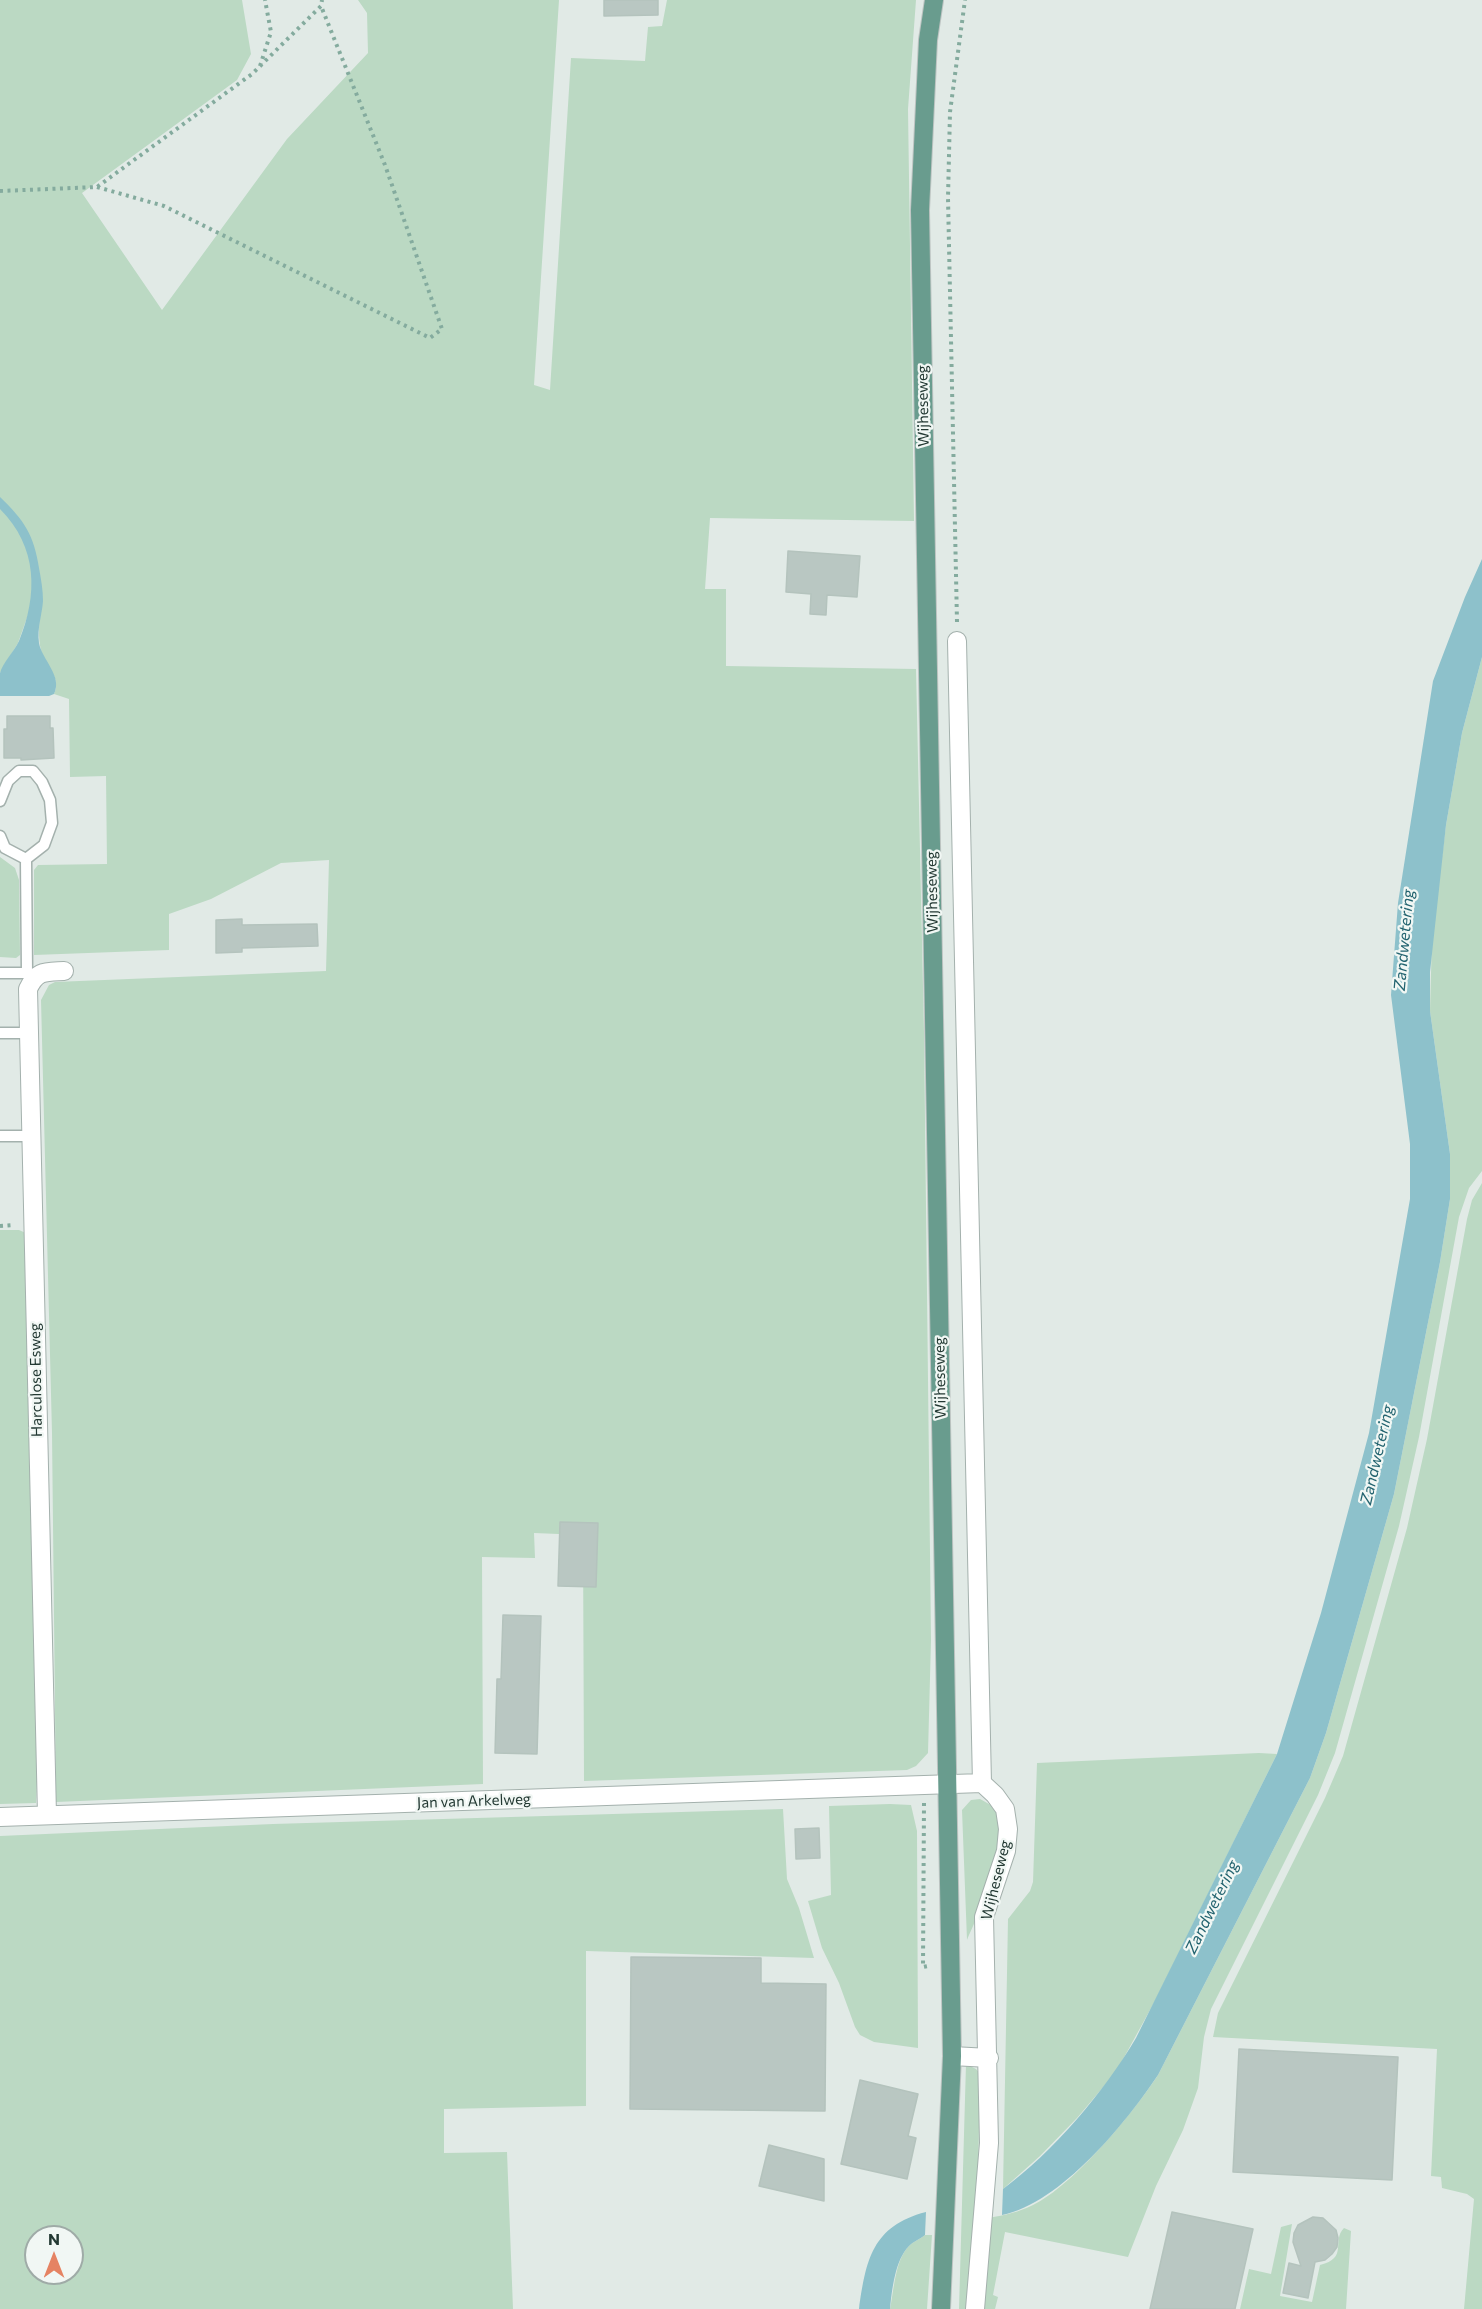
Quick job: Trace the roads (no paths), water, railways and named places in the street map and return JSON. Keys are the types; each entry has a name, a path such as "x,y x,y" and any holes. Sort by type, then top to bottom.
{"main road":[{"name":"Wijheseweg","path":"934,0 928,40 920,210 952,2056 941,2309"}],"street":[{"name":"Wijheseweg","path":"957,641 982,1783 1005,1809 1008,1829 1006,1851 984,1917 989,2058 988,2165 975,2309"},
{"path":"30,976 43,972 64,971"},
{"name":"Harculose Esweg","path":"30,976 28,989 47,1815"},
{"path":"947,1784 982,1783"},
{"name":"Jan van Arkelweg","path":"0,1817 947,1784"},
{"path":"952,2056 989,2058"}],"lane":[{"path":"0,801 8,781 19,771 33,771 42,782 50,800 52,823 44,845 26,859"},
{"path":"0,836 5,848 26,859"},
{"path":"0,973 30,976 26,859"},
{"path":"0,1033 29,1033"},
{"path":"0,1136 31,1136"}],"water":[{"path":"0,497 22,521 31,537 37,556 43,597 39,643 56,681 54,694 49,696 0,696 0,673 19,641 25,624 31,589 31,572 22,539 0,509"},
{"name":"Zandwetering","path":"1482,559 1482,657 1462,733 1446,825 1430,972 1430,1011 1450,1154 1450,1199 1440,1262 1394,1494 1326,1733 1310,1778 1158,2075 1110,2137 1069,2178 1047,2195 1024,2208 1002,2215 1003,2189 1040,2157 1076,2120 1109,2079 1136,2038 1277,1754 1321,1613 1369,1433 1410,1199 1410,1144 1391,995 1398,903 1433,681"},
{"path":"926,2212 925,2235 909,2246 897,2267 890,2309 859,2309 865,2275 875,2247 894,2226"}]}
